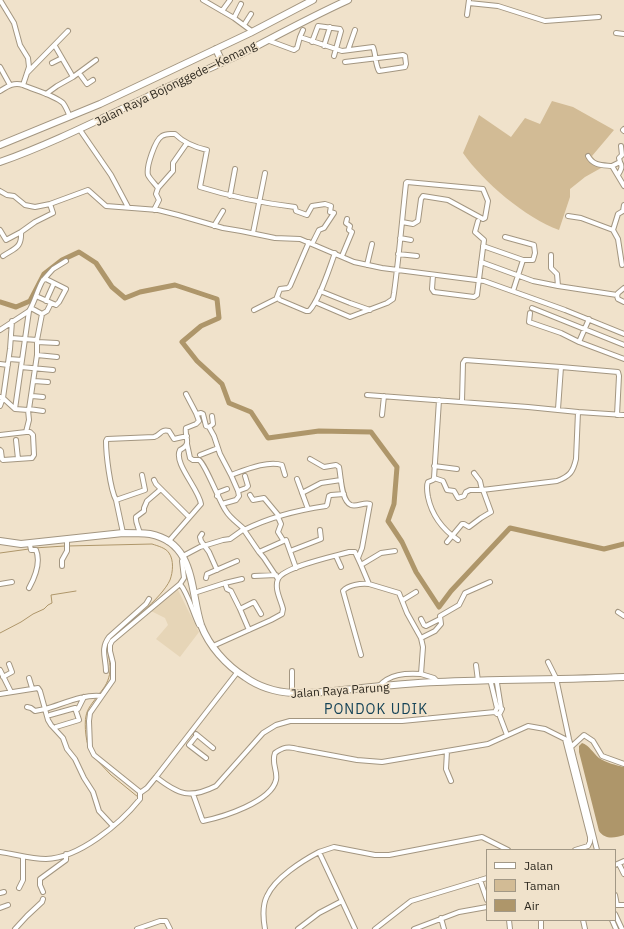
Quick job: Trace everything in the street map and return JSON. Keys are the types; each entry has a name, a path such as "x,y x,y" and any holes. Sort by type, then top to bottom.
{"highway":[{"name":"Jalan Raya Bojonggede—Kemang","path":"0,145 70,118 253,32 313,0"},
{"name":"Jalan Raya Bojonggede—Kemang","path":"0,162 27,153 80,130 267,40 310,17 348,0"},
{"path":"216,49 222,62"},
{"name":"Jalan Raya Parung","path":"0,542 11,546 30,548 67,544 123,533 156,536 168,542 173,545 190,574 202,625 213,646 228,665 246,679 269,689 292,693 311,693 438,682 624,678"},
{"name":"Jalan Raya Parung","path":"0,542 21,544 93,538 127,537 150,538 168,546 182,559 188,574 200,626 208,643 226,666 256,686 268,691 282,694 310,695 379,687 556,680"}],"street":[{"path":"0,0 14,22 20,45 28,56 29,67 23,85"},
{"path":"203,0 234,18 253,32"},
{"path":"212,5 215,0"},
{"path":"222,12 230,0"},
{"path":"467,15 469,2 498,6 545,21 599,17"},
{"path":"234,18 241,4"},
{"path":"244,25 251,14"},
{"path":"312,42 318,26 341,30 334,56"},
{"path":"324,46 330,27"},
{"path":"267,40 295,50 303,30"},
{"path":"348,50 355,30"},
{"path":"26,75 68,31"},
{"path":"616,34 624,34"},
{"path":"300,37 336,50 373,47 376,59 378,70 379,71 405,67 406,65 405,56 403,55 376,59 345,62"},
{"path":"55,46 73,77"},
{"path":"52,63 62,58"},
{"path":"46,94 96,60"},
{"path":"0,67 10,85"},
{"path":"79,73 86,84 93,80"},
{"path":"0,91 15,83 23,85 46,94 62,103 70,118"},
{"path":"80,130 111,175 128,207"},
{"path":"158,188 149,177 148,169 157,140 166,134 174,134 194,147 207,150 200,187 259,203 295,208 296,210 307,215 312,206 325,204 331,206 330,212 334,213 324,228 319,230 310,243 290,286 288,288 280,289 278,298"},
{"path":"154,210 159,200 156,194 158,188 173,171 173,163 187,143"},
{"path":"618,175 622,164 619,158 622,155 621,146"},
{"path":"588,156 591,161 596,164 612,166 622,164"},
{"path":"612,166 624,186"},
{"path":"230,196 235,169"},
{"path":"253,233 265,173"},
{"path":"315,302 350,317 370,310 393,299 406,183 408,181 483,189 488,201 485,218 482,219 448,200 423,196 421,199 418,222 413,224 402,222"},
{"path":"0,197 2,192 14,196 25,205 31,206 50,204 86,190 91,192 106,206 154,210 178,215 214,226 275,238 300,239 354,262 397,271 479,280 589,319 624,334"},
{"path":"0,230 6,240 21,232 34,222 53,213 50,204"},
{"path":"624,205 623,212 618,214 613,230 618,241 624,266"},
{"path":"214,226 223,211"},
{"path":"568,216 582,218 613,230"},
{"path":"342,256 352,232 349,230 350,226 346,223 347,219"},
{"path":"433,275 432,289 434,292 472,297 477,295 483,246 483,238 475,232 478,221"},
{"path":"3,256 18,247 21,243 21,232"},
{"path":"483,246 523,260 534,260 535,246 505,237"},
{"path":"400,238 411,240"},
{"path":"367,265 372,244"},
{"path":"278,298 307,311 310,310 320,291 335,253"},
{"path":"398,254 417,256"},
{"path":"551,255 550,267 557,274 558,286"},
{"path":"513,291 523,260"},
{"path":"15,409 30,310 44,279 54,268 66,261"},
{"path":"481,262 533,281 617,295"},
{"path":"36,296 57,305 66,290 44,279"},
{"path":"26,432 29,420 29,410 36,368 37,341 42,314 47,311 54,283"},
{"path":"617,295 624,288"},
{"path":"320,291 370,310"},
{"path":"617,295 617,298 624,302"},
{"path":"254,310 278,298"},
{"path":"532,308 624,345"},
{"path":"0,330 30,310 42,314"},
{"path":"530,313 529,322 561,333 579,342 624,359"},
{"path":"579,342 589,319"},
{"path":"0,406 9,359 12,321"},
{"path":"11,338 57,344"},
{"path":"37,355 57,357"},
{"path":"9,359 22,360"},
{"path":"462,401 464,360 618,372 617,415"},
{"path":"0,364 8,365"},
{"path":"21,367 53,370"},
{"path":"558,409 561,367"},
{"path":"34,381 48,382"},
{"path":"186,394 196,414 198,422 186,428 190,458 202,462 225,511 244,529 277,577 278,596 283,609 283,612 271,620 213,646"},
{"path":"367,395 462,401 624,415"},
{"path":"32,396 43,397"},
{"path":"382,415 384,396"},
{"path":"1,398 15,409 42,411"},
{"path":"434,478 439,400"},
{"path":"434,478 443,481 447,490 454,491 458,498 464,496 467,491 550,483 564,479 572,472 576,459 578,412"},
{"path":"196,414 202,413 206,426 209,427 214,436 220,454 238,491 239,496 237,499 222,504"},
{"path":"209,427 213,424 212,416"},
{"path":"123,533 107,456 107,439 154,437 161,431 165,430 169,431 174,439 187,436"},
{"path":"0,435 30,432 33,435 33,457 3,460 1,459 2,451 0,450"},
{"path":"16,440 18,459"},
{"path":"168,542 201,503 179,458 179,451 187,444"},
{"path":"200,455 218,448"},
{"path":"310,459 324,466 338,466 344,494 351,505 366,503 370,504 362,548 358,558"},
{"path":"231,475 258,466 278,464 282,465 286,475"},
{"path":"434,466 457,469"},
{"path":"447,542 462,524 468,527 490,512 480,481 474,473"},
{"path":"116,500 145,490 142,475"},
{"path":"238,491 244,490 247,487 245,476"},
{"path":"434,478 428,482 426,486 431,509 436,519 458,540"},
{"path":"298,479 308,509"},
{"path":"154,480 156,484 189,517"},
{"path":"302,493 321,483 341,480"},
{"path":"140,534 140,528 136,517 144,511 147,501 161,489"},
{"path":"217,496 219,492 228,489"},
{"path":"140,793 91,751 89,717 92,709 113,680 110,646 112,641 180,584 184,578 182,559 204,546 230,539 239,532 253,525 292,512 328,505 329,496 344,494"},
{"path":"250,495 253,500 264,498 278,516 281,524 278,532 283,540 286,540 296,568"},
{"path":"290,551 321,539 320,530"},
{"path":"202,534 200,538 217,570"},
{"path":"259,552 283,540"},
{"path":"62,566 62,560 66,553 67,544"},
{"path":"28,588 35,576 38,559 36,550 30,548"},
{"path":"361,565 381,553 395,551"},
{"path":"254,576 277,577 304,564 355,552 369,584"},
{"path":"336,556 341,567"},
{"path":"206,578 207,574 237,561"},
{"path":"194,593 242,579"},
{"path":"0,584 12,582"},
{"path":"421,638 435,631 441,624 441,615 459,606 465,593 490,582"},
{"path":"225,583 227,589 231,591 249,630"},
{"path":"180,584 200,626"},
{"path":"361,655 343,591 350,586 369,584 398,592 407,613 421,638 423,647 421,674"},
{"path":"402,600 416,592"},
{"path":"106,671 103,651 104,643 146,604 149,599"},
{"path":"240,609 254,602 261,614"},
{"path":"139,610 143,614"},
{"path":"618,612 624,616"},
{"path":"421,619 426,626 440,619"},
{"path":"548,662 556,680 571,748 597,849"},
{"path":"3,676 12,672 9,664"},
{"path":"476,664 478,681"},
{"path":"0,670 11,692"},
{"path":"292,671 292,693"},
{"path":"140,793 147,788 156,777 236,674"},
{"path":"379,687 388,678 396,675 421,674 434,678 438,682"},
{"path":"29,678 32,688"},
{"path":"494,683 498,710 507,735"},
{"path":"0,694 32,688 39,689 51,726 63,738 67,749 93,792 100,811 113,826"},
{"path":"27,707 35,711 84,697 95,695 101,696"},
{"path":"50,715 75,708 78,709 84,697"},
{"path":"56,727 79,720 75,708"},
{"path":"156,777 172,789 193,794 216,786 263,732 276,725 290,721 402,721 498,710"},
{"path":"193,794 203,821 258,802 273,788 276,782 273,758 275,753 285,747 376,762 397,760 488,744 524,727 533,726 545,729 565,739 590,837 588,846 578,849"},
{"path":"192,731 213,748"},
{"path":"197,735 189,745 206,758"},
{"path":"571,748 584,735 593,741 602,756 624,764"},
{"path":"447,751 446,769 451,781"},
{"path":"0,852 23,857 47,859 66,854 94,840 113,826 130,811 140,799 140,793"},
{"path":"265,929 263,910 267,896 271,889 290,872 318,852 334,847 389,855 482,837 506,849"},
{"path":"318,852 354,929"},
{"path":"43,892 40,885 40,880 66,860 66,854"},
{"path":"19,888 23,880 23,857"},
{"path":"619,863 624,874"},
{"path":"375,929 411,901 486,878"},
{"path":"480,880 486,897"},
{"path":"15,929 42,902 43,899"},
{"path":"298,929 319,912 342,901"},
{"path":"0,908 8,905"},
{"path":"616,905 624,905"},
{"path":"414,929 422,928 441,918 464,911 486,907"},
{"path":"616,916 622,929"},
{"path":"441,918 444,929"},
{"path":"137,929 160,921 166,921 170,929"}],"shaded area":[{"path":"177,588 199,632 180,657 156,639 168,625 165,618 151,611"}],"green space":[{"path":"552,101 573,107 614,130 592,156 601,168 585,177 570,189 570,197 559,230 533,217 506,198 482,176 463,153 479,115 511,137 525,118 540,124"}],"water":[{"path":"582,743 587,745 602,760 624,767 624,835 607,837 599,831 579,752 579,746"}],"waterway":[{"path":"0,302 16,307 30,301 44,274 62,260 79,252 96,263 112,287 125,298 140,292 175,285 217,299 219,318 201,326 182,342 197,361 222,384 229,403 251,412 268,438 319,431 371,432 397,467 394,504 388,521 402,542 416,572 439,607 451,591 510,528 604,549 624,544"},
{"path":"68,546 152,544 162,547 169,553 172,559 172,573 170,580 160,595 110,639 108,647 110,667 109,678 99,694"},
{"path":"34,548 65,546"},
{"path":"0,553 29,549"},
{"path":"0,633 44,609 52,603 51,595 76,591"},
{"path":"91,753 87,740 85,720 89,708 97,697"},
{"path":"94,757 111,775 138,797"}],"district":[{"name":"PONDOK UDIK","path":"376,710"}]}
